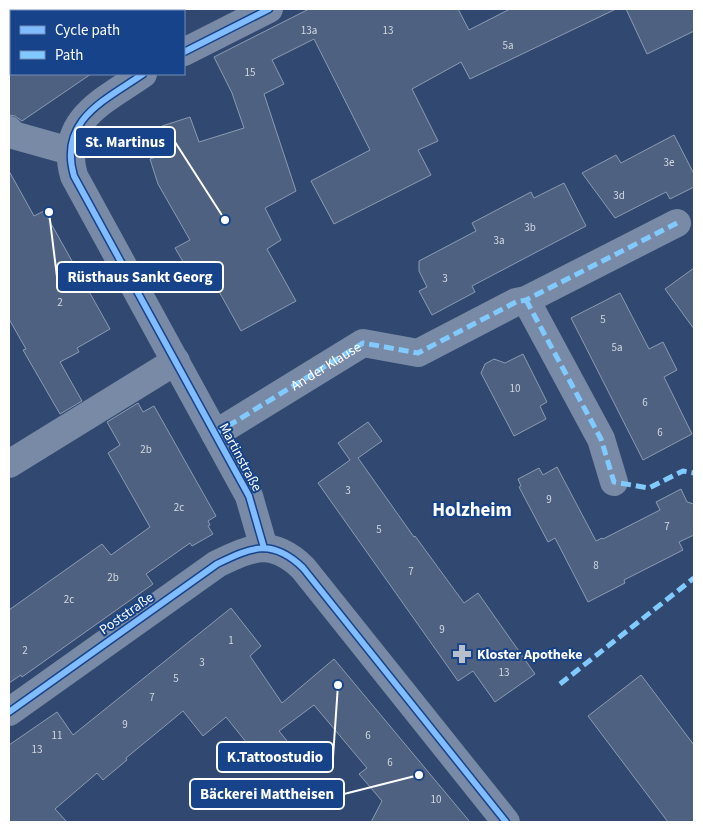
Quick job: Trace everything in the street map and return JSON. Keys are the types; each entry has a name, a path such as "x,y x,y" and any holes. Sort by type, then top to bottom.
{"street":[{"path":"185,51 269,9"},
{"name":"Martinstraße","path":"142,75 96,107 77,127 70,151 74,176 249,496 264,548"},
{"path":"9,130 13,135 70,151"},
{"name":"An der Klause","path":"215,434 363,343 418,353 516,302 526,300 677,223"},
{"path":"526,300 601,439 614,482"},
{"path":"9,464 176,361"},
{"path":"264,548 280,550 291,556 303,568 506,822"},
{"name":"Poststraße","path":"9,712 217,564 250,549 264,548"}],"building":[{"path":"309,9 458,9 469,30 510,9 616,9 470,79 461,62 412,89 438,141 418,150 431,175 334,224 311,181 370,150 314,39 272,60 284,84 264,94 296,191 265,208 281,240 267,249 296,301 241,331 212,279 198,287 175,248 190,240 158,184 150,159 171,152 162,126 190,117 199,142 244,128 232,93 214,57"},
{"path":"626,9 694,9 694,31 647,54"},
{"path":"9,74 90,75 22,121 15,116 9,115"},
{"path":"674,135 694,174 694,187 670,199 666,192 615,218 582,173 616,155 621,163"},
{"path":"9,171 34,216 44,211 110,329 77,348 79,352 60,362 82,401 60,414 23,350 26,349 9,319"},
{"path":"564,183 586,226 472,286 475,292 432,315 419,291 427,287 419,271 419,261 476,231 472,223 531,192 534,198"},
{"path":"694,268 694,329 665,289"},
{"path":"620,293 649,349 663,342 677,370 664,377 692,434 643,460 571,318"},
{"path":"523,354 547,402 540,406 546,419 514,436 481,373 485,364 494,359 505,363"},
{"path":"138,403 143,412 154,406 216,516 208,521 210,525 208,526 213,534 192,546 190,543 146,574 153,584 22,677 21,675 9,683 9,610 102,544 111,555 150,527 108,453 120,445 107,422"},
{"path":"368,422 382,441 358,458 464,603 478,593 535,674 495,702 473,671 458,681 318,483 350,460 338,443"},
{"path":"557,467 596,541 660,510 656,502 681,489 687,502 694,504 694,535 679,542 683,550 624,580 625,583 588,602 555,538 548,542 519,487 521,486 518,479 539,468 543,475"},
{"path":"231,608 261,646 250,656 282,703 334,659 470,822 371,822 382,801 359,774 367,768 314,705 279,731 296,752 271,773 226,717 203,736 183,711 126,758 127,760 103,780 97,773 55,809 67,822 9,822 9,745 57,712 73,735"},
{"path":"641,675 694,745 694,822 668,822 588,716"}],"marked path":[{"path":"215,434 363,343 418,353 516,302 526,300 677,223"},
{"path":"526,300 601,439 614,482 649,488 683,471 694,473"},
{"path":"560,684 694,578"}],"cycle path":[{"path":"185,51 269,9"},
{"path":"141,75 100,103 79,126 73,140 71,157 74,176 249,496 264,548"},
{"path":"9,712 217,564 251,550 271,549 281,552 303,568 506,822"}],"place":[{"name":"Rüsthaus Sankt Georg","path":"49,212"},
{"name":"St. Martinus","path":"225,220"},
{"name":"Kloster Apotheke","path":"462,654"},
{"name":"K.Tattoostudio","path":"338,685"},
{"name":"Bäckerei Mattheisen","path":"419,775"}],"district":[{"name":"Holzheim","path":"472,509"}]}
